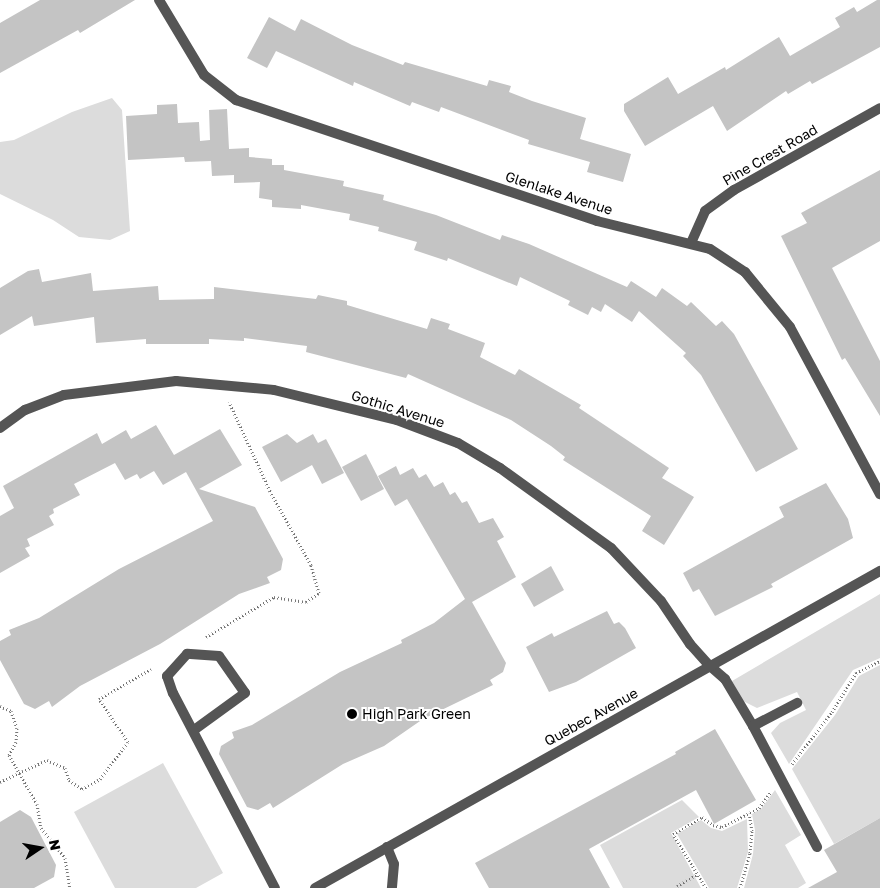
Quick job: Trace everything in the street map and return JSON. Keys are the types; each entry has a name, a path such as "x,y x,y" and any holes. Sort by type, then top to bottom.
{"street":[{"name":"Glenlake Avenue","path":"158,0 204,75 236,100 597,221 710,249 745,272 790,326 880,494"},
{"name":"Pine Crest Road","path":"691,243 705,211 734,190 880,108"},
{"name":"Gothic Avenue","path":"0,428 25,410 64,395 176,381 274,390 396,420 458,443 539,492 611,548 661,601 690,644 725,679 753,726 817,847"},
{"name":"Quebec Avenue","path":"315,888 880,571"},
{"path":"194,730 244,693 219,656 186,654 167,676 194,730 275,888"},
{"path":"753,726 797,703"},
{"path":"387,847 394,864 392,888"}],"path":[{"path":"199,641 274,597 306,602 319,593 311,565 270,492 229,402"},
{"path":"0,782 47,760 66,768 69,780 82,789 100,779 128,742 99,699 157,665"},
{"path":"0,706 11,711 17,728 16,742 9,755 17,773 37,804 41,828 65,858 70,888"},
{"path":"740,888 750,853 752,830 748,813"},
{"path":"677,886 698,874"}],"shaded area":[{"path":"112,98 122,110 130,231 110,240 79,237 53,220 0,194 0,142 14,140 72,112"},
{"path":"880,594 880,658 853,670 789,764 771,733 780,723 806,710 797,692 757,708 743,701 732,681"},
{"path":"880,665 880,818 834,844 792,769 835,715 859,676"},
{"path":"163,763 223,873 196,888 115,888 74,812"},
{"path":"775,790 801,835 785,845 806,883 798,888 744,888 753,854 755,830 752,814 761,809"},
{"path":"682,800 699,817 671,833 701,888 623,888 600,845"},
{"path":"747,819 748,852 737,888 709,888 677,834 701,820 711,828 722,831"}],"building":[{"path":"40,0 135,0 80,33 78,30 0,73 0,23"},
{"path":"880,0 880,47 812,84 810,81 788,94 786,91 727,131 713,106 645,146 624,111 624,104 668,77 678,94 725,67 726,70 779,37 790,56 840,27 835,18 854,7 857,12"},
{"path":"269,17 295,31 301,19 352,45 403,65 405,62 487,86 489,80 511,86 509,92 586,118 580,139 631,154 623,182 587,172 590,162 528,144 529,140 441,107 439,112 412,102 410,106 354,82 353,86 276,51 267,68 247,58"},
{"path":"177,104 178,123 199,122 200,141 210,140 209,110 227,109 229,149 249,148 249,157 272,159 272,165 284,165 284,170 344,181 343,186 384,195 383,200 436,215 500,240 502,235 529,244 627,287 631,281 656,297 662,288 687,306 691,302 716,326 722,321 734,334 798,449 756,472 701,375 683,356 686,353 639,311 632,322 605,304 601,312 592,307 588,315 568,305 570,301 520,277 517,286 448,258 447,261 414,250 417,242 378,231 379,227 349,220 350,214 301,205 301,209 272,207 272,200 259,198 260,182 234,183 234,175 212,176 211,161 185,162 184,157 128,160 126,116 157,114 157,105"},
{"path":"880,170 880,241 832,268 880,361 880,416 845,358 842,360 781,236 807,223 801,213"},
{"path":"39,269 42,282 91,273 93,291 158,286 159,300 214,299 214,287 316,299 318,295 347,301 347,305 427,329 431,318 450,324 448,329 485,343 480,357 515,375 519,369 581,405 579,408 669,468 662,478 694,497 664,545 642,531 651,516 563,460 565,457 551,446 511,420 408,374 406,378 306,352 307,346 244,338 244,341 209,339 209,344 146,344 146,339 96,343 94,317 34,326 32,316 0,335 0,288 28,271"},
{"path":"156,425 174,455 220,429 242,465 199,489 255,507 283,559 281,570 267,577 270,583 239,594 160,644 80,686 52,707 49,701 35,709 24,704 0,660 0,641 11,635 9,630 39,618 119,569 213,521 186,472 163,485 154,471 140,479 137,474 125,480 115,463 74,484 80,495 53,509 54,513 49,516 54,525 27,539 30,546 25,548 30,556 0,573 0,516 14,508 3,486 97,433 102,444 126,430 131,439"},
{"path":"287,434 297,443 313,434 318,443 326,439 344,473 322,484 312,465 281,482 262,447"},
{"path":"366,454 384,489 361,501 342,467"},
{"name":"High Park Green","path":"396,466 400,475 413,468 419,478 426,474 434,487 443,482 450,495 455,492 462,503 467,501 479,523 493,518 504,537 497,541 516,577 472,602 506,663 503,672 490,680 493,685 423,719 384,746 343,764 273,808 270,803 258,810 247,807 219,754 221,746 234,738 232,732 252,725 340,672 402,643 401,640 434,623 465,599 407,499 395,506 378,476"},
{"path":"826,483 848,519 853,538 771,584 773,587 715,616 699,589 693,592 683,573 784,517 779,507"},
{"path":"551,566 564,590 534,607 521,584"},
{"path":"607,611 614,624 619,622 625,628 636,648 576,682 549,692 526,647 552,633 554,637"},
{"path":"715,729 756,800 714,824 696,790 589,849 610,888 489,888 475,863 676,754 675,752"},
{"path":"20,810 31,817 56,865 54,877 34,888 0,888 0,822"},
{"path":"880,818 880,888 808,888 837,872 824,850"}],"place":[{"name":"High Park Green","path":"352,714"}]}
